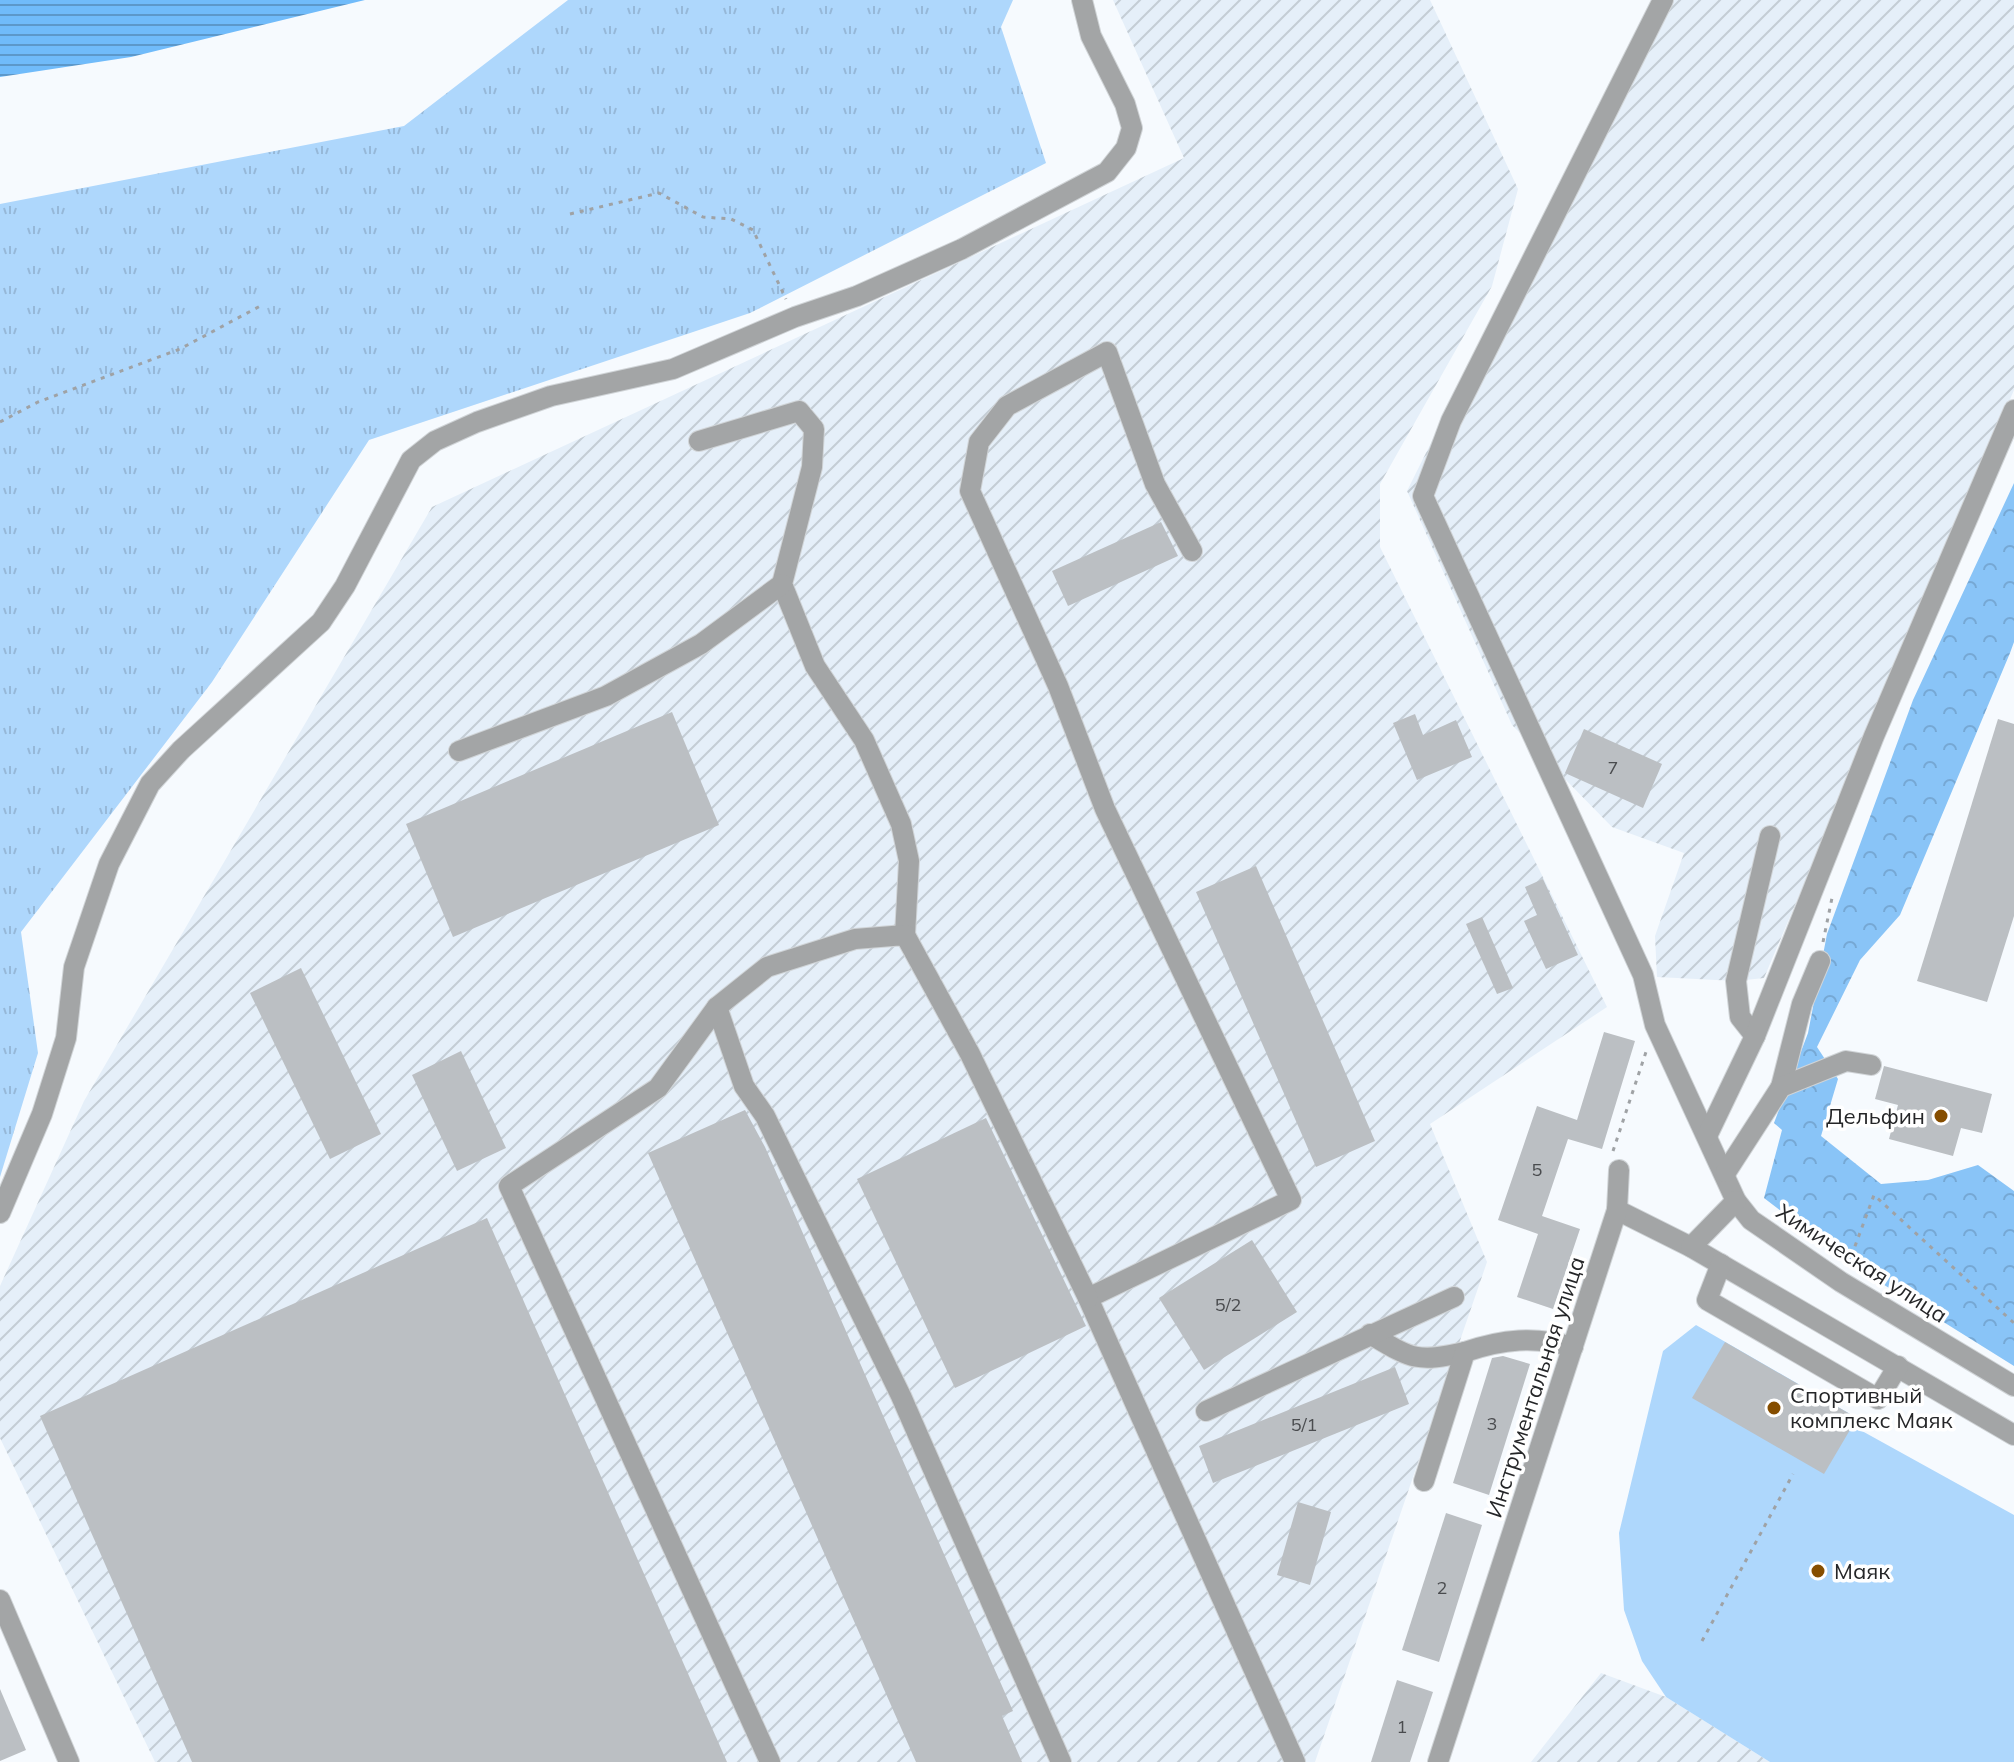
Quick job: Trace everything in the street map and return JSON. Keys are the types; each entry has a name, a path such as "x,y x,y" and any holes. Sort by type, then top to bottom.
{"street":[{"path":"3,1201 42,1114 66,1038 74,967 109,864 150,784 181,750 321,622 345,586 411,460 435,441 477,422 551,396 673,369 795,317 907,275 1107,172 1126,148 1132,128 1125,104 1091,36 1082,0"},
{"name":"Химическая улица","path":"1663,0 1451,421 1423,496 1643,975 1655,1025 1726,1172 1736,1201 1751,1220 1841,1282 2014,1386"},
{"path":"1088,1298 1291,1200 1105,809 1058,686 970,491 979,442 1007,406 1107,352 1155,484 1192,551"},
{"path":"1707,1136 1755,1036 1874,736 2014,410"},
{"path":"699,441 799,411 814,429 812,467 782,584 815,666 864,740 901,824 909,861 905,935 970,1054 1088,1298 1295,1762"},
{"path":"459,751 606,696 701,644 782,584"},
{"path":"1755,1036 1740,1017 1736,981 1770,836"},
{"path":"770,1762 509,1186 658,1088 717,1007 767,967 855,939 905,935"},
{"path":"1726,1172 1781,1087 1802,1004 1820,961"},
{"path":"717,1007 744,1086 765,1116 901,1396 1061,1762"},
{"path":"1781,1087 1846,1061 1871,1065"},
{"name":"Инструментальная улица","path":"1438,1762 1617,1210 1619,1170"},
{"path":"1691,1247 1736,1201"},
{"path":"1617,1210 1721,1264 2014,1435"},
{"path":"1721,1264 1707,1300 1825,1369 1878,1399 1898,1366"},
{"path":"1206,1411 1454,1297"},
{"path":"1370,1334 1407,1356 1428,1360 1497,1341 1545,1339 1573,1347"},
{"path":"1424,1481 1465,1352"},
{"path":"0,1600 63,1760"}],"path":[{"path":"570,214 659,193 703,217 731,219 753,230 795,317"},
{"path":"0,422 38,402 180,349 264,304"},
{"path":"1619,1170 1613,1149 1655,1025"},
{"path":"1841,1282 1874,1195 2014,1323"},
{"path":"1702,1641 1793,1474"}],"shaded area":[{"path":"0,0 365,0 131,57 0,77"},
{"path":"1113,0 1430,0 1518,189 1492,286 1380,484 1380,547 1607,1007 1430,1124 1487,1262 1315,1762 155,1762 0,1438 0,1286 84,1101 432,507 1184,158"},
{"path":"1652,0 2014,0 2014,390 1764,978 1736,981 1657,977 1655,936 1684,853 1612,827 1512,725 1407,491"},
{"path":"1601,1673 1666,1697 1770,1762 1531,1762"}],"green space":[{"path":"568,0 1013,0 1001,27 1046,163 750,313 369,440 212,682 21,932 38,1053 0,1177 0,204 404,126"},
{"path":"2014,483 2014,642 1900,915 1860,960 1817,1047 1838,1079 1821,1136 1881,1184 1928,1180 1978,1165 2014,1191 2014,1366 1849,1263 1764,1198 1782,1130 1774,1123 1808,1033 1827,934 1913,700"},
{"name":"Маяк","path":"1696,1325 1857,1418 1853,1426 2014,1515 2014,1762 1770,1762 1666,1697 1642,1661 1624,1610 1619,1533 1663,1351"}],"building":[{"path":"1161,522 1178,556 1068,606 1052,571"},
{"path":"672,712 719,825 453,937 406,824"},
{"path":"1415,714 1423,735 1456,720 1472,757 1417,780 1393,723"},
{"path":"1998,719 2014,724 2014,916 1987,1002 1917,981"},
{"path":"1584,729 1662,764 1643,808 1565,773"},
{"path":"1256,866 1375,1141 1316,1167 1196,892"},
{"path":"1543,879 1578,955 1546,969 1524,921 1537,915 1525,887"},
{"path":"1482,917 1513,988 1497,994 1466,924"},
{"path":"301,968 381,1134 330,1159 250,993"},
{"path":"1604,1032 1635,1041 1602,1149 1568,1139 1542,1216 1580,1229 1553,1309 1517,1297 1538,1234 1498,1220 1537,1106 1577,1120"},
{"path":"461,1051 506,1148 457,1171 412,1075"},
{"name":"Дельфин","path":"1884,1066 1992,1094 1982,1133 1961,1128 1953,1156 1889,1139 1898,1105 1875,1099"},
{"path":"745,1110 765,1147 1013,1711 1002,1716 1022,1762 916,1762 648,1153"},
{"path":"986,1118 1086,1326 955,1388 857,1179"},
{"path":"487,1218 727,1762 192,1762 40,1416"},
{"path":"1252,1240 1297,1312 1204,1370 1159,1298"},
{"name":"Спортивный комплекс Маяк","path":"1725,1342 1857,1418 1824,1474 1692,1398"},
{"path":"1503,1356 1530,1364 1489,1495 1453,1483 1492,1358"},
{"path":"1395,1367 1409,1404 1213,1483 1199,1446"},
{"path":"1298,1502 1331,1512 1310,1585 1277,1575"},
{"path":"1446,1513 1482,1525 1439,1662 1402,1650"},
{"path":"1397,1680 1433,1692 1410,1762 1371,1762"},
{"path":"0,1689 26,1750 0,1761"}],"place":[{"name":"Дельфин","path":"1941,1116"},
{"name":"Спортивный комплекс Маяк","path":"1774,1408"},
{"name":"Маяк","path":"1818,1571"}]}
